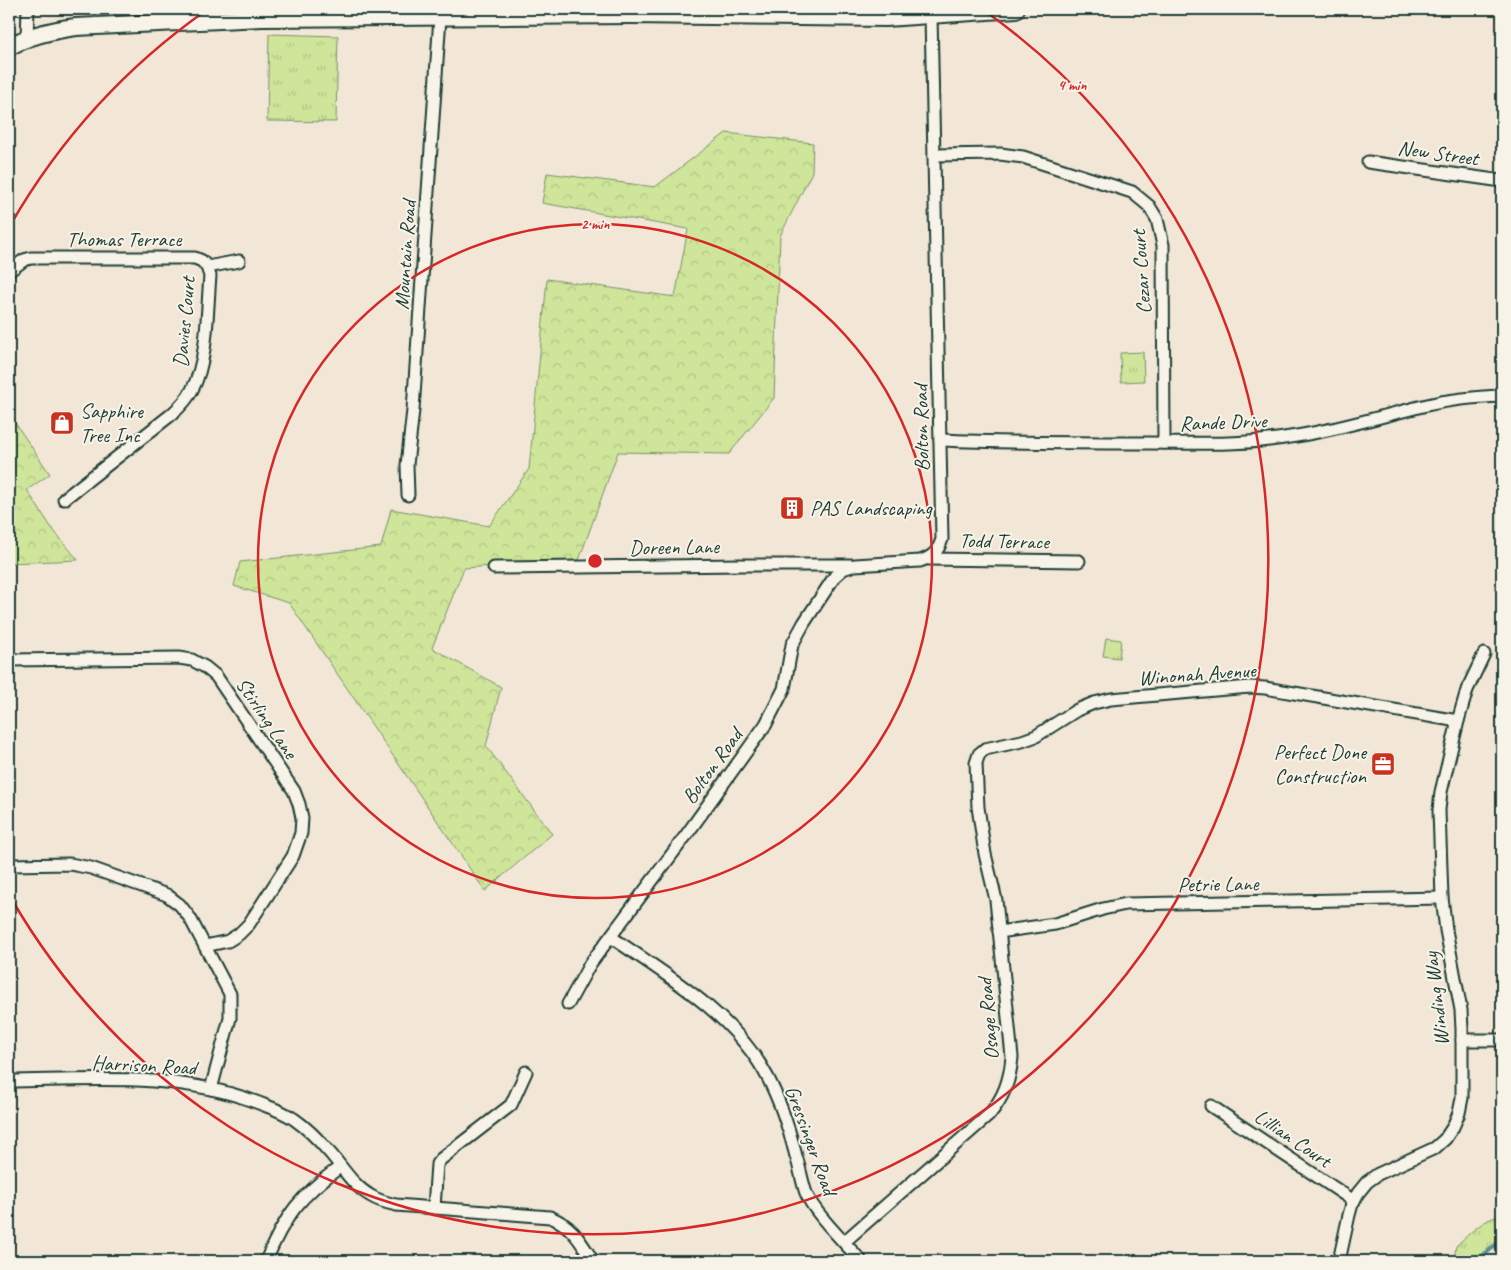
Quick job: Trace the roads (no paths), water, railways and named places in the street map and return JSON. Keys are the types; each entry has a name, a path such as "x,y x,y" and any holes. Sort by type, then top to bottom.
{"main road":[{"path":"9,47 27,38 58,29 85,26 262,18 632,15 886,18 1016,9"}],"street":[{"path":"27,38 28,9"},
{"name":"Bolton Road","path":"568,1004 590,964 766,724 784,689 792,645 835,576 843,569 855,565 929,559 939,548 942,539 931,15"},
{"name":"Mountain Road","path":"408,495 407,465 413,410 440,17"},
{"name":"Cezar Court","path":"934,156 1000,154 1023,157 1132,192 1149,206 1157,219 1163,244 1164,443"},
{"name":"New Street","path":"1368,162 1502,181"},
{"name":"Thomas Terrace","path":"9,271 24,260 32,258 195,258 202,260 207,267 239,261"},
{"name":"Davies Court","path":"64,499 172,414 184,403 193,390 203,357 210,276 207,267"},
{"name":"Rande Drive","path":"940,440 1038,443 1242,442 1310,435 1428,405 1466,398 1502,396"},
{"name":"Todd Terrace","path":"929,559 1079,562"},
{"name":"Doreen Lane","path":"494,568 855,565"},
{"name":"Winding Way","path":"1339,1261 1349,1214 1354,1201 1367,1182 1378,1174 1435,1148 1454,1127 1459,1113 1462,1098 1461,1010 1442,898 1440,792 1467,690 1484,654"},
{"name":"Stirling Lane","path":"9,660 179,658 192,660 205,667 222,684 294,791 302,818 301,833 293,856 249,924 240,934 228,941 205,946"},
{"name":"Winonah Avenue","path":"980,754 985,750 1036,736 1078,710 1094,703 1111,699 1250,687 1458,721"},
{"name":"Osage Road","path":"844,1242 989,1115 998,1104 1006,1089 1012,1057 996,900 985,854 978,807 976,764 980,754"},
{"path":"9,864 70,864 91,868 167,896 180,905 190,918 230,994 230,1018 211,1089"},
{"name":"Petrie Lane","path":"998,932 1054,924 1126,904 1442,898"},
{"name":"Gressinger Road","path":"611,937 678,983 735,1032 752,1053 768,1076 780,1103 790,1131 806,1194 814,1207 861,1261"},
{"path":"1462,1040 1502,1040"},
{"path":"526,1072 511,1105 441,1158 437,1164 434,1208 550,1217 572,1230 593,1261"},
{"name":"Harrison Road","path":"9,1081 154,1080 188,1084 247,1098 293,1118 329,1152 348,1177 370,1196 396,1205 434,1208"},
{"name":"Lillian Court","path":"1211,1106 1354,1201"},
{"path":"266,1261 273,1242 285,1220 300,1200 316,1184 340,1167"}],"waterway":[{"path":"1480,1261 1481,1257 1502,1240"}],"place":[{"name":"Sapphire Tree Inc","path":"62,423"},
{"name":"PAS Landscaping","path":"792,508"},
{"name":"Perfect Done Construction","path":"1383,764"}]}
